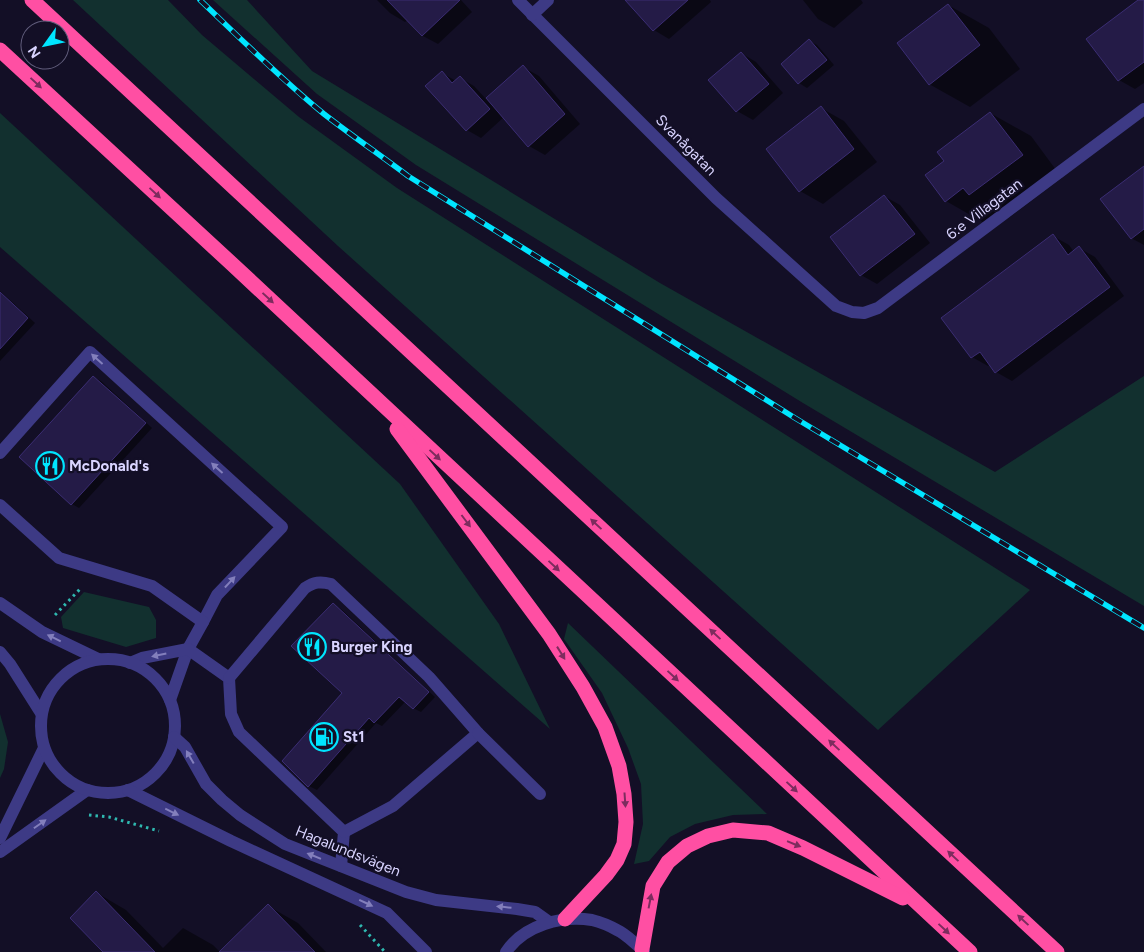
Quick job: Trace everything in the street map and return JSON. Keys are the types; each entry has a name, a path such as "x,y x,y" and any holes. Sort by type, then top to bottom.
{"highway":[{"path":"32,0 1057,952"},
{"path":"0,50 970,952"},
{"path":"374,398 549,634 604,727 619,766 626,822 624,844 617,860 606,875 565,919"},
{"path":"643,950 653,886 668,862 687,846 708,836 733,830 768,834 804,848 919,905"}],"street":[{"name":"Svanågatan","path":"518,0 716,198 836,306"},
{"path":"532,15 548,0"},
{"name":"6:e Villagatan","path":"836,306 852,312 864,313 878,308 1144,109"},
{"path":"0,453 90,352 282,527 217,595 188,649 170,700"},
{"path":"0,505 59,558 152,586 203,622"},
{"path":"344,832 239,732 231,714 229,678 305,588 313,583 331,584 429,677 478,733 540,794"},
{"path":"0,603 42,632 98,659 130,662 188,649 229,678"},
{"path":"0,652 10,664 41,713 44,748 61,774 87,790 108,794 128,790 150,779 166,760 174,737 175,718 170,700 154,677 130,662"},
{"path":"41,713 52,688 65,675 72,669 98,659"},
{"path":"344,832 393,806 478,733"},
{"name":"Hagalundsvägen","path":"174,737 185,747 206,784 222,800 240,815 285,844 414,894 436,900 535,912 549,922"},
{"path":"0,838 44,748"},
{"path":"0,852 87,790"},
{"path":"128,790 231,841 387,913 426,952"},
{"path":"341,866 344,832"},
{"path":"506,952 527,932 549,922 565,919 593,920 620,931 643,950"}],"path":[{"path":"55,616 98,570"}],"green space":[{"path":"73,0 168,0 202,35 299,117 397,188 1030,590 878,730 338,246"},
{"path":"213,0 247,0 312,71 660,283 995,472 1144,376 1144,606 803,403 416,165 317,94"},
{"path":"0,113 400,484 499,624 550,729 0,247"},
{"path":"84,592 149,607 156,620 156,638 126,647 63,628 61,617"},
{"path":"568,623 767,814 733,815 695,824 670,837 649,861 634,864 643,824 641,784 628,748 602,693 564,639"},
{"path":"0,714 8,742 4,769 0,778"}],"building":[{"path":"387,0 460,0 422,36"},
{"path":"625,0 688,0 653,31"},
{"path":"1138,0 1144,0 1144,62 1118,81 1086,39"},
{"path":"948,4 980,45 929,85 897,43"},
{"path":"809,39 827,60 798,84 781,64"},
{"path":"741,52 769,84 736,112 708,80"},
{"path":"523,65 565,114 528,147 486,98"},
{"path":"442,71 452,83 460,76 490,109 466,131 425,86"},
{"path":"821,106 854,149 799,192 766,149"},
{"path":"990,112 1023,155 969,195 963,188 945,202 925,175 944,161 937,152"},
{"path":"1144,166 1144,229 1131,239 1100,199"},
{"path":"884,195 915,234 860,276 830,237"},
{"path":"1053,234 1068,255 1079,246 1110,287 995,373 980,352 971,358 941,318"},
{"path":"0,292 28,318 0,349"},
{"path":"93,376 146,423 71,505 19,457"},
{"path":"333,603 429,692 413,709 399,697 374,723 369,718 308,787 282,761 342,693 291,646"},
{"path":"96,891 155,952 103,952 70,918"},
{"path":"268,904 315,952 219,952"}],"railway":[{"path":"200,0 308,101 408,176 795,418 1144,628"}],"place":[{"name":"McDonald's","path":"50,466"},
{"name":"Burger King","path":"312,647"},
{"name":"St1","path":"324,737"}]}
